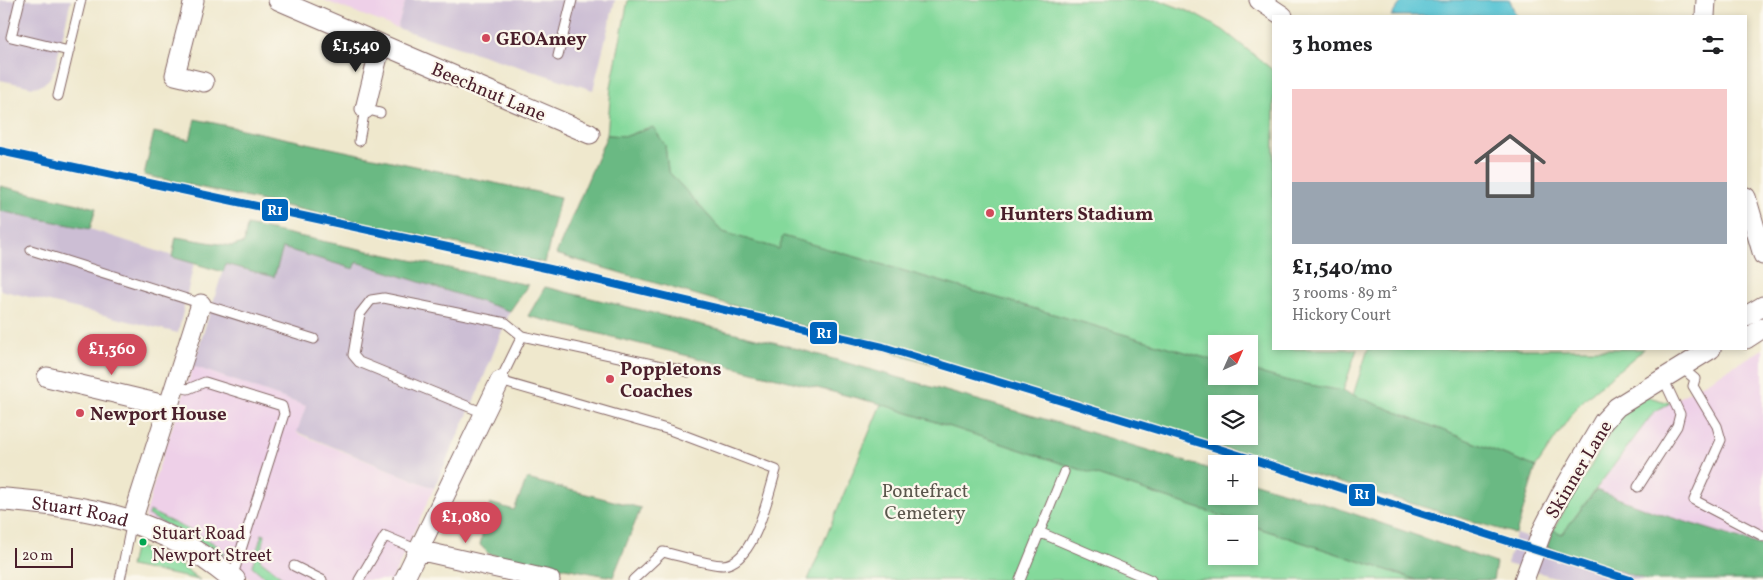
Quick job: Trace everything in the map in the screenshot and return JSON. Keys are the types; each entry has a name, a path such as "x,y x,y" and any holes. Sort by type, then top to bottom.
{"street":[{"path":"194,0 175,75 204,82"},
{"name":"Beechnut Lane","path":"278,0 590,134"},
{"path":"1259,0 1281,15"},
{"path":"1704,15 1706,0"},
{"path":"373,111 381,44"},
{"path":"1747,197 1763,218"},
{"path":"1747,199 1763,255"},
{"path":"132,521 201,304"},
{"path":"1747,315 1763,306"},
{"path":"1747,338 1763,328"},
{"name":"Skinner Lane","path":"1524,580 1543,529 1562,492 1603,422 1617,407 1709,350"},
{"path":"47,377 168,406"},
{"path":"404,580 500,381"},
{"name":"Stuart Road","path":"0,499 79,507 132,521 172,538 233,579"},
{"path":"418,550 505,575 550,580"}],"lane":[{"path":"20,0 11,37 69,51"},
{"path":"58,96 82,0"},
{"path":"558,56 572,0"},
{"path":"359,141 373,111"},
{"path":"31,250 314,339"},
{"path":"484,413 359,362 353,355 360,314 371,300 384,298 506,323 522,336 689,372"},
{"path":"522,336 500,381 670,430 776,470 750,548 739,560 723,565 663,552 634,580"},
{"path":"1681,367 1695,379 1693,386 1717,426 1721,440 1694,500 1763,536"},
{"path":"1638,487 1677,426 1680,414 1663,378"},
{"path":"175,386 188,389 204,382 282,406 284,414 233,579"},
{"path":"1020,580 1064,472"},
{"path":"120,580 132,521"},
{"path":"1039,532 1151,580"},
{"path":"359,580 385,536 418,550"},
{"path":"294,566 322,580"}],"shaded area":[{"path":"0,0 71,0 55,68 49,79 42,85 33,87 0,80"},
{"path":"323,0 406,0 397,28"},
{"path":"406,0 615,0 593,90 397,28"},
{"path":"0,211 90,229 194,263 178,333 0,290"},
{"path":"283,248 354,269 356,262 510,311 479,389 434,488 297,432 306,406 193,366 225,264 274,277"},
{"path":"1763,349 1763,546 1663,515 1596,490 1654,412"},
{"path":"193,366 306,406 297,433 434,488 392,580 251,580 232,566 145,518 156,475"},
{"path":"1516,534 1655,580 1566,580 1507,564"}],"green space":[{"name":"Hunters Stadium","path":"628,0 1159,0 1190,12 1223,30 1272,69 1272,350 1357,350 1343,391 1288,381 1258,373 1258,335 1208,335 1208,359 783,236 779,249 723,232 668,171 665,145 647,128 627,136 607,135 611,87"},
{"path":"195,119 560,197 545,263 144,175 154,132 190,140"},
{"path":"653,127 665,145 668,171 723,232 779,249 783,236 1208,359 1208,385 1258,385 1258,373 1288,381 1343,391 1536,467 1516,534 1258,459 1258,455 1245,455 1211,445 1258,445 1258,395 1208,395 1208,444 556,254 607,135 627,136"},
{"path":"0,186 96,208 90,229 0,211"},
{"path":"247,225 528,285 510,311 357,262 354,269 283,248 274,277 226,264 223,272 172,257 176,237 232,246 244,243"},
{"path":"545,287 777,343 1069,426 1208,469 1208,505 1258,505 1258,484 1334,507 1496,563 1493,580 1417,580 1258,528 1258,515 1219,515 881,404 528,316"},
{"path":"1368,350 1643,350 1575,409 1536,467 1353,395"},
{"path":"1645,396 1670,403 1654,412 1562,534 1553,530 1621,415"},
{"name":"Pontefract Cemetery","path":"881,404 1219,515 1208,515 1208,565 1258,565 1258,528 1417,580 808,580"},
{"path":"527,479 641,508 613,577 489,554 480,545 490,503 514,510"},
{"path":"1596,490 1657,513 1763,546 1763,580 1647,580 1547,547 1553,530 1562,534"},
{"path":"150,511 204,538 222,549 225,554 218,554 205,545 148,515"},
{"path":"262,534 265,535 260,560 286,580 268,580 252,566"},
{"path":"135,545 180,565 200,580 130,566"}],"water":[{"path":"1403,0 1510,0 1516,15 1392,15"}],"transit line":[{"name":"R1","path":"0,151 550,269 883,347 1207,445 1630,580"}],"place":[{"name":"GEOAmey","path":"486,38"},
{"name":"Hunters Stadium","path":"990,213"},
{"name":"Poppletons Coaches","path":"610,379"},
{"name":"Newport House","path":"80,413"},
{"name":"Stuart Road Newport Street","path":"143,542"}]}
